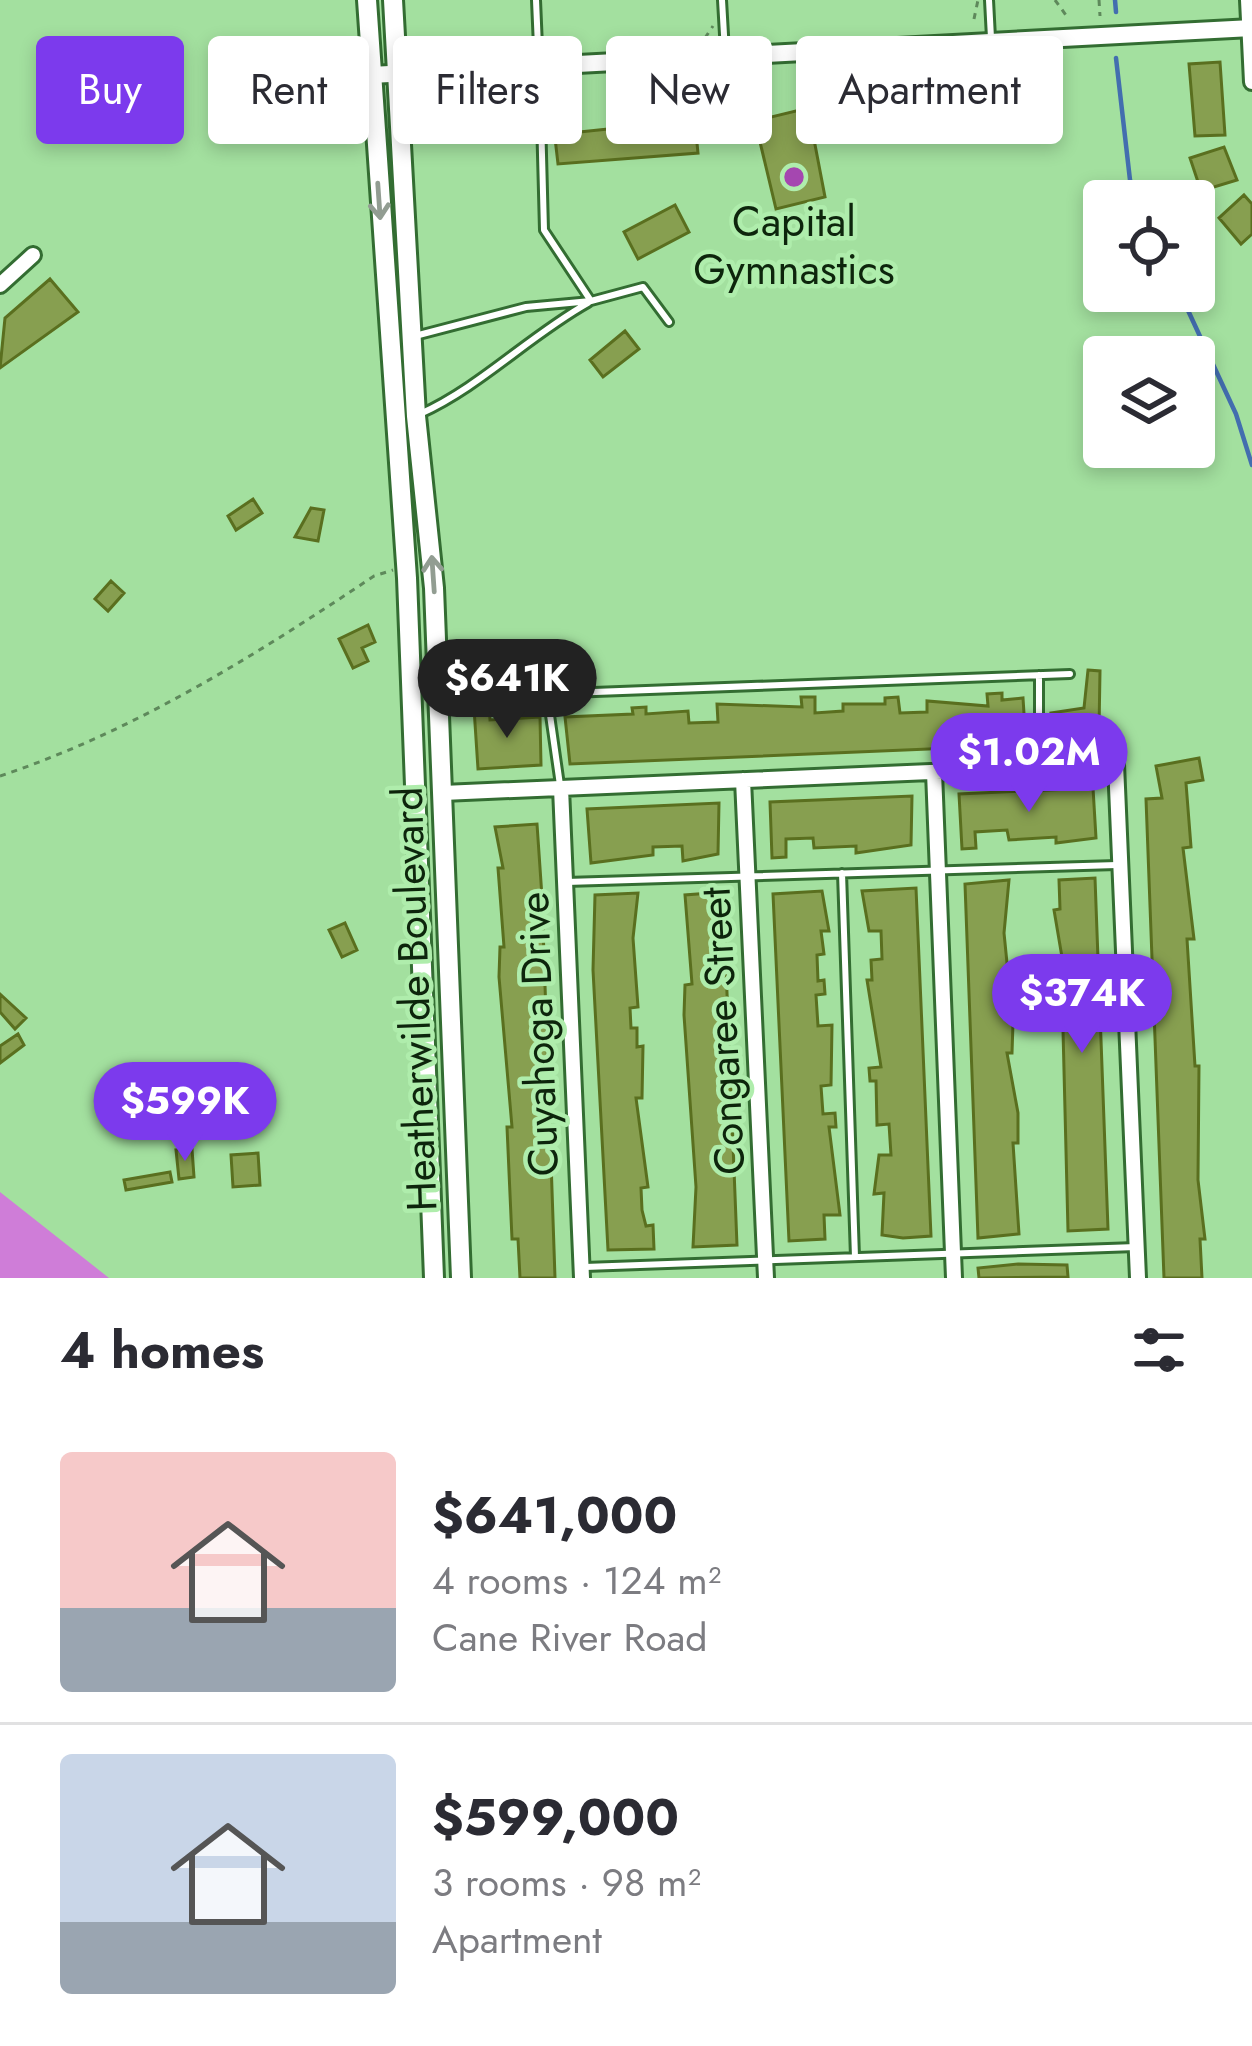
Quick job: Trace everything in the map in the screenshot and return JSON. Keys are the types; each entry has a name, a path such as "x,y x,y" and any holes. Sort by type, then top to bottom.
{"main road":[{"name":"Heatherwilde Boulevard","path":"367,0 406,566 434,1278"},
{"name":"Heatherwilde Boulevard","path":"393,0 394,36"},
{"name":"Heatherwilde Boulevard","path":"400,144 416,416 434,588 460,1278"},
{"path":"393,417 416,416"}],"street":[{"path":"1248,0 1252,82"},
{"path":"1063,37 1251,28"},
{"path":"371,75 393,74"},
{"path":"0,285 33,255"},
{"path":"443,794 1116,764 1138,1278"},
{"path":"934,772 954,1278"},
{"name":"Congaree Street","path":"743,780 766,1278"},
{"name":"Cuyahoga Drive","path":"561,788 582,1272"}],"lane":[{"path":"536,0 539,36"},
{"path":"722,0 724,36"},
{"path":"988,0 991,36"},
{"path":"542,144 544,230 591,301"},
{"path":"412,337 526,307 591,301 643,287 669,322"},
{"path":"416,416 450,400 511,350 591,301"},
{"path":"491,696 1070,674"},
{"path":"1039,675 1040,767"},
{"path":"547,694 561,788"},
{"path":"565,882 1120,865"},
{"path":"842,873 855,1257"},
{"path":"582,1272 766,1260 1137,1247"}],"path":[{"path":"974,19 978,0"},
{"path":"1055,0 1068,17"},
{"path":"1099,0 1100,16"},
{"path":"707,36 713,28 712,12"},
{"path":"0,776 82,748 253,656 374,576 406,566"}],"shaded area":[{"path":"0,1192 109,1278 0,1278"}],"building":[{"path":"1220,62 1225,135 1195,136 1189,64"},
{"name":"Capital Gymnastics","path":"796,111 796,144 815,144 825,197 776,209 760,144 772,144 772,117"},
{"path":"606,129 606,144 697,144 698,153 558,164 556,144 582,144 582,132"},
{"path":"1224,147 1237,180 1215,187 1215,180 1197,180 1190,158"},
{"path":"1244,195 1252,204 1252,234 1241,244 1219,218"},
{"path":"675,205 689,232 638,259 624,232"},
{"path":"50,279 78,312 0,368 5,318"},
{"path":"625,331 639,349 603,377 590,360"},
{"path":"253,499 262,513 236,530 228,516"},
{"path":"311,508 324,510 318,541 295,537"},
{"path":"111,581 124,593 108,611 95,599"},
{"path":"368,625 375,642 362,648 368,661 353,668 339,639"},
{"path":"1088,670 1100,671 1099,730 1076,729 1076,743 1058,743 1051,713 1084,708"},
{"path":"1002,693 1002,700 1023,698 1026,745 570,764 565,717 633,714 632,708 646,707 646,714 688,711 689,723 718,722 717,704 802,707 801,697 815,697 815,713 843,711 843,704 885,704 885,698 898,697 900,713 927,712 927,701 988,706 987,694"},
{"path":"489,706 490,720 540,717 541,765 478,769 474,708"},
{"path":"1199,758 1203,780 1186,783 1191,847 1183,848 1194,939 1187,939 1195,1066 1199,1066 1198,1180 1205,1239 1200,1239 1202,1278 1164,1278 1146,799 1162,798 1156,766"},
{"path":"1093,788 1096,838 1056,843 1056,837 1009,840 1007,830 975,832 976,848 962,849 959,794"},
{"path":"912,796 911,845 856,853 856,846 814,848 813,838 786,839 786,857 772,858 770,802"},
{"path":"719,803 718,854 683,861 682,846 653,847 653,855 591,863 587,809"},
{"path":"537,824 555,1278 520,1278 518,1239 512,1239 507,1127 512,1127 499,977 500,947 504,947 498,868 503,868 495,827"},
{"path":"1095,878 1108,1229 1068,1231 1063,1030 1055,970 1064,969 1054,910 1060,909 1059,880"},
{"path":"1009,880 1004,933 1013,1023 1012,1053 1007,1053 1018,1113 1018,1143 1013,1143 1019,1234 978,1238 965,884"},
{"path":"916,888 931,1236 903,1238 882,1235 884,1193 874,1194 879,1155 891,1155 889,1124 877,1125 876,1081 870,1081 869,1068 881,1067 867,980 872,980 871,960 882,959 881,931 869,931 862,891"},
{"path":"822,891 829,931 821,931 824,954 817,955 818,981 824,980 825,994 816,995 818,1026 832,1025 831,1085 821,1086 823,1114 835,1113 836,1127 829,1127 840,1215 824,1215 825,1239 789,1241 773,894"},
{"path":"723,892 737,1245 693,1247 696,1187 684,1015 685,985 692,984 685,895"},
{"path":"638,893 633,938 638,1007 630,1008 637,1047 643,1046 642,1098 636,1098 648,1187 641,1188 642,1210 646,1226 653,1225 654,1249 608,1250 593,970 595,895"},
{"path":"345,923 357,950 342,957 329,930"},
{"path":"0,994 26,1018 15,1029 0,1012"},
{"path":"18,1034 24,1045 0,1063 0,1046"},
{"path":"208,1121 210,1137 182,1141 180,1124"},
{"path":"192,1149 194,1177 179,1179 176,1150"},
{"path":"258,1153 260,1185 233,1187 231,1155"},
{"path":"170,1172 172,1182 126,1190 124,1180"},
{"path":"1067,1265 1068,1277 979,1278 978,1268"}],"waterway":[{"path":"1115,0 1116,12"},
{"path":"1116,58 1130,180"},
{"path":"1189,312 1236,414 1252,465"}],"place":[{"name":"Capital Gymnastics","path":"794,177"}]}
